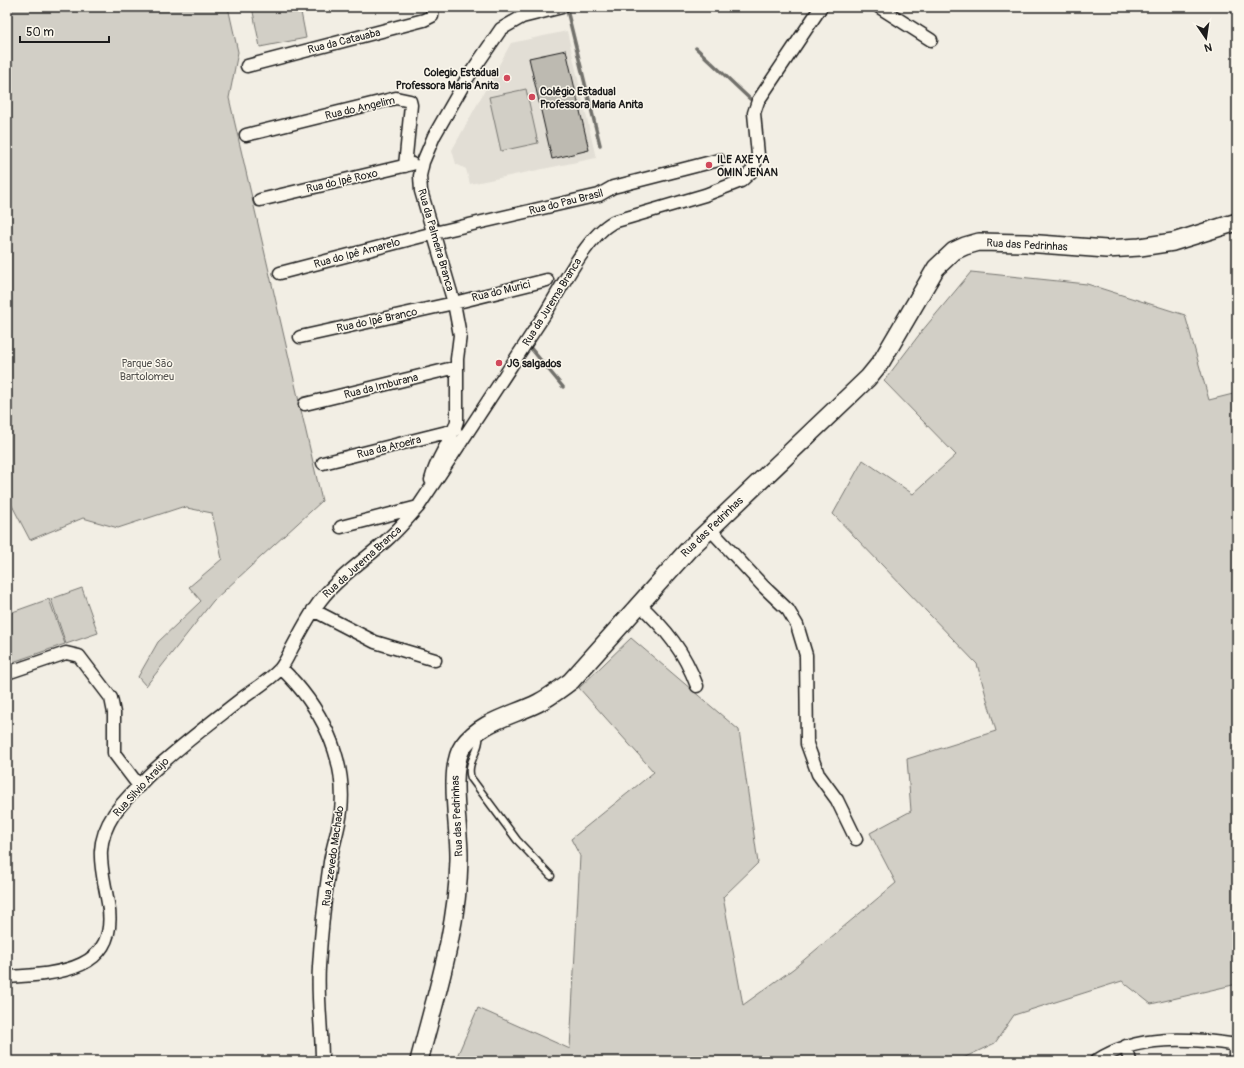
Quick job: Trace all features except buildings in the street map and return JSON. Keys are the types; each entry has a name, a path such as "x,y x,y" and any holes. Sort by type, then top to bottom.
{"main road":[{"name":"Rua das Pedrinhas","path":"418,1061 449,945 454,912 460,858 455,774 456,762 463,746 479,730 488,724 538,703 556,693 583,668 638,604 710,529 868,378 880,362 936,268 954,251 979,242 1026,243 1106,249 1140,247 1173,242 1237,222"}],"street":[{"name":"Rua da Palmeira Branca","path":"429,491 433,472 454,430 457,420 457,367 460,335 454,303 421,192 420,176 423,162 434,136 466,80 501,29 520,12 562,7"},
{"name":"Rua da Jurema Branca","path":"281,668 313,610 335,584 390,538 418,507 590,242 598,232 613,222 723,189 741,181 752,171 758,156 754,113 758,101 820,7"},
{"path":"879,7 931,40"},
{"name":"Rua da Catauaba","path":"247,66 424,20 432,16 433,8"},
{"name":"Rua do Angelim","path":"246,135 396,98 407,99 411,104 405,166"},
{"name":"Rua do Pau Brasil","path":"434,234 600,195 612,187 719,160"},
{"name":"Rua do Ipê Roxo","path":"260,200 423,162"},
{"name":"Rua do Ipê Amarelo","path":"280,273 434,234"},
{"name":"Rua do Murici","path":"454,303 547,280"},
{"name":"Rua do Ipê Branco","path":"300,337 454,303"},
{"name":"Rua da Imburana","path":"306,404 457,367"},
{"name":"Rua da Aroeira","path":"323,463 454,430"},
{"path":"341,527 418,507"},
{"path":"710,529 763,586 788,610 797,625 806,655 807,744 818,774 838,800 856,839"},
{"path":"638,604 661,625 674,641 686,661 697,686"},
{"path":"313,610 375,642 435,660"},
{"path":"7,673 66,653 79,656 111,698 114,713 114,753 139,786"},
{"name":"Rua Silvio Araújo","path":"7,977 39,975 76,967 92,960 102,948 108,936 110,920 100,864 101,846 105,829 115,813 139,786 178,748 281,668"},
{"name":"Rua Azevedo Machado","path":"281,668 298,684 320,717 334,748 340,775 341,811 327,882 319,968 322,1061"},
{"path":"1096,1061 1107,1054 1126,1046 1179,1040 1205,1040 1236,1045 1235,1061"},
{"path":"1126,1046 1130,1061"}],"lane":[{"path":"479,730 480,741 476,754 470,764 469,773 471,778 516,840 551,876"}],"shaded area":[{"name":"Colégio Estadual Professora Maria Anita","path":"567,31 596,158 470,184 466,169 456,164 452,150 511,43"}],"green space":[{"name":"Parque São Bartolomeu","path":"7,7 228,7 238,52 229,98 322,501 213,601 146,686 138,677 158,642 201,601 189,587 222,559 212,513 182,507 118,528 83,518 30,540 7,496"},
{"path":"252,7 300,7 306,38 260,47"},
{"path":"526,89 538,143 501,151 489,97"},
{"path":"971,272 1087,284 1185,315 1209,400 1237,393 1237,984 1151,1004 1122,981 1014,1015 995,1043 957,1061 455,1061 478,1008 570,1049 580,856 571,839 654,772 579,688 631,638 739,730 758,863 723,897 743,1005 793,969 896,883 870,833 911,811 907,759 996,731 977,664 833,514 863,460 913,494 956,455 884,381 922,331"},
{"path":"82,588 98,633 66,644 51,599"},
{"path":"49,599 65,644 7,664 7,614"}],"waterway":[{"path":"567,10 600,145"},
{"path":"696,48 750,99"},
{"path":"529,346 563,387"}],"place":[{"name":"Colegio Estadual Professora Maria Anita","path":"507,78"},
{"name":"Colégio Estadual Professora Maria Anita","path":"532,97"},
{"name":"ILE AXE YA OMIN JENAN","path":"709,165"},
{"name":"JG salgados","path":"499,363"}]}
